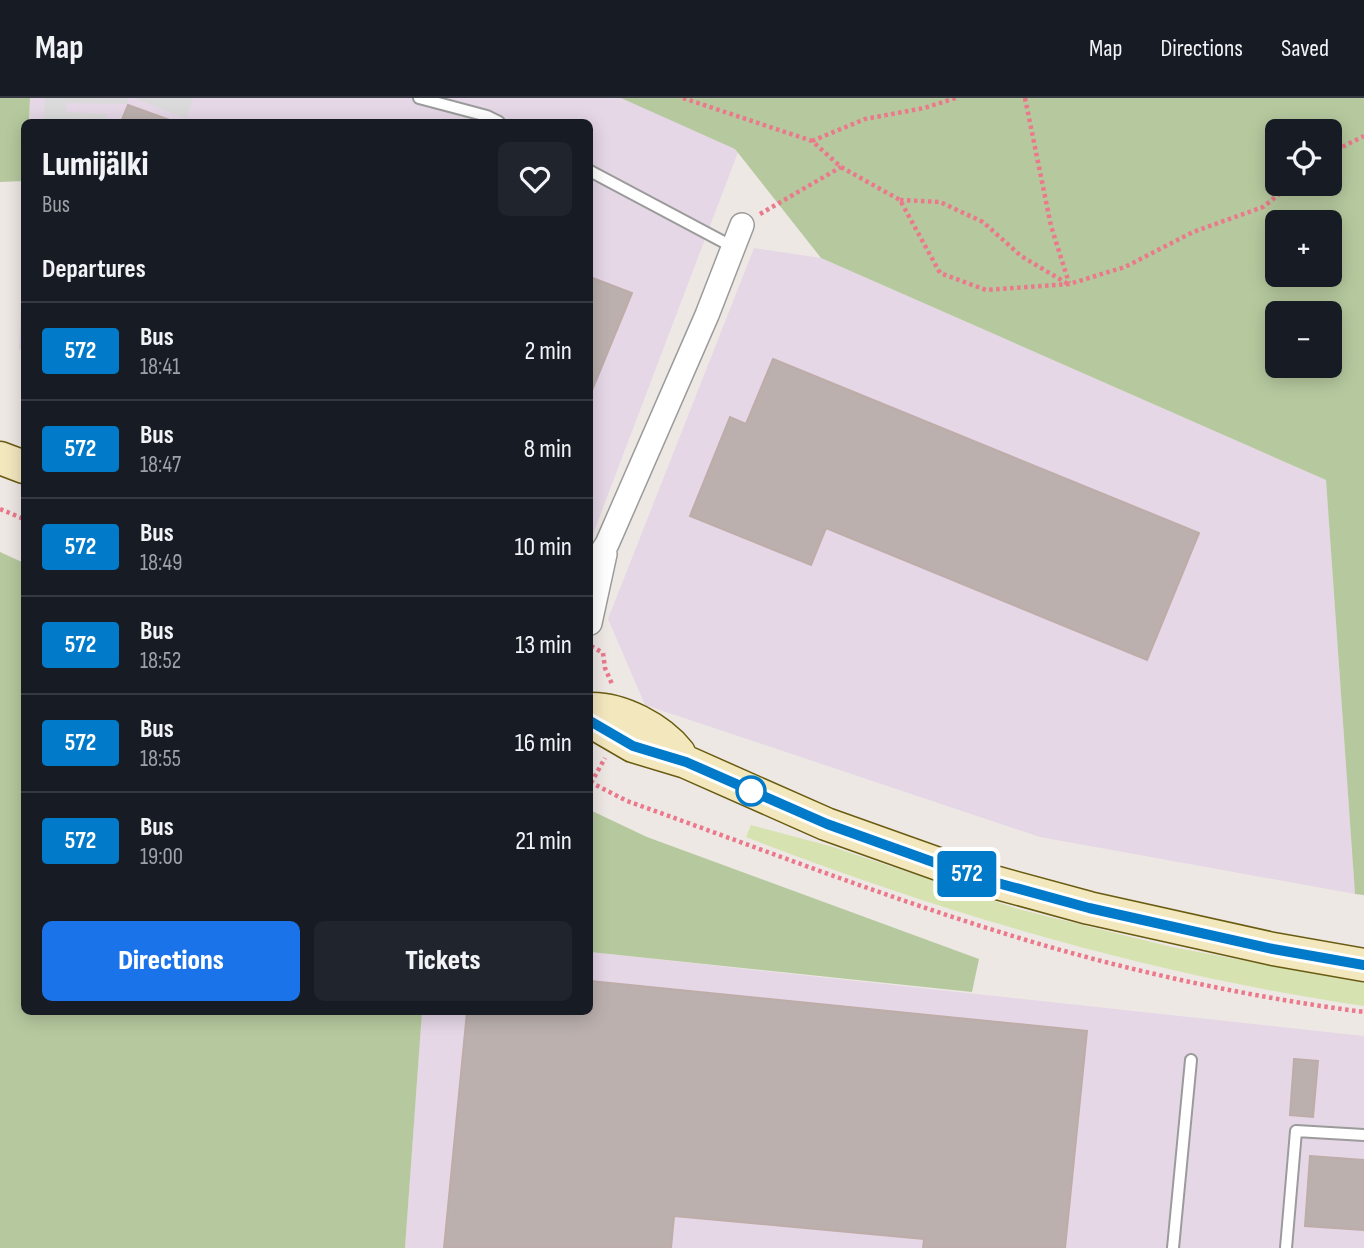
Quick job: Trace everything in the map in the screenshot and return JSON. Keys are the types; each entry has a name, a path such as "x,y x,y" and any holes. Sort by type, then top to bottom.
{"main road":[{"path":"0,458 21,466"},
{"path":"593,709 613,711 627,716 663,737 686,762"},
{"path":"593,722 633,746 686,762 827,824 972,876 1089,908 1273,949 1364,965"}],"street":[{"path":"593,565 607,544 738,236"},
{"path":"593,609 607,544"}],"lane":[{"path":"419,98 493,119"},
{"path":"593,172 738,236"},
{"path":"1173,1248 1191,1060"},
{"path":"1286,1248 1296,1131 1364,1135"}],"path":[{"path":"683,98 812,141 841,167 900,200 940,202 983,222 1021,256 1069,284"},
{"path":"812,141 865,119 924,108 956,98"},
{"path":"1025,98 1051,226 1069,284"},
{"path":"1342,147 1364,136"},
{"path":"738,236 841,167"},
{"path":"900,200 940,272 986,290 1069,284 1125,267 1194,232 1263,207 1277,196"},
{"path":"0,509 21,518"},
{"path":"593,648 603,653"},
{"path":"593,784 627,801 866,888 1043,945 1260,996 1364,1013"}],"shaded area":[{"path":"30,98 644,98 743,139 593,534 593,119 29,119"},
{"path":"45,98 128,98 127,104 67,103 66,112 107,114 107,119 44,119"},
{"path":"135,98 189,98 193,100 186,119"},
{"path":"754,248 821,258 1326,480 1355,894 1040,837 645,705 608,619"},
{"path":"21,304 21,350 19,349"},
{"path":"593,952 1364,1036 1364,1248 405,1248 422,1015 593,1015"}],"green space":[{"path":"0,98 30,98 29,119 21,119 21,181 0,182"},
{"path":"621,98 1364,98 1364,895 1355,894 1326,480 821,258 735,149"},
{"path":"0,552 21,562 21,1015 422,1015 405,1248 0,1248"},
{"path":"593,811 647,837 979,959 972,992 593,952"},
{"path":"751,825 830,846 1018,909 1172,947 1364,983 1364,1006 1206,977 1050,939 897,892 746,837"}],"building":[{"path":"128,105 167,119 122,119"},
{"path":"593,278 632,293 593,388"},
{"path":"773,359 1199,533 1147,660 826,528 811,565 690,516 730,417 746,424"},
{"path":"593,981 1087,1031 1065,1248 923,1248 924,1239 674,1216 671,1248 444,1248 467,1015 593,1015"},
{"path":"1294,1059 1318,1061 1313,1117 1290,1115"},
{"path":"1310,1156 1364,1160 1364,1230 1305,1226"}],"bus line":[{"name":"572","path":"593,723 633,746 686,762 827,824 972,876 1089,908 1273,949 1364,965"}]}
